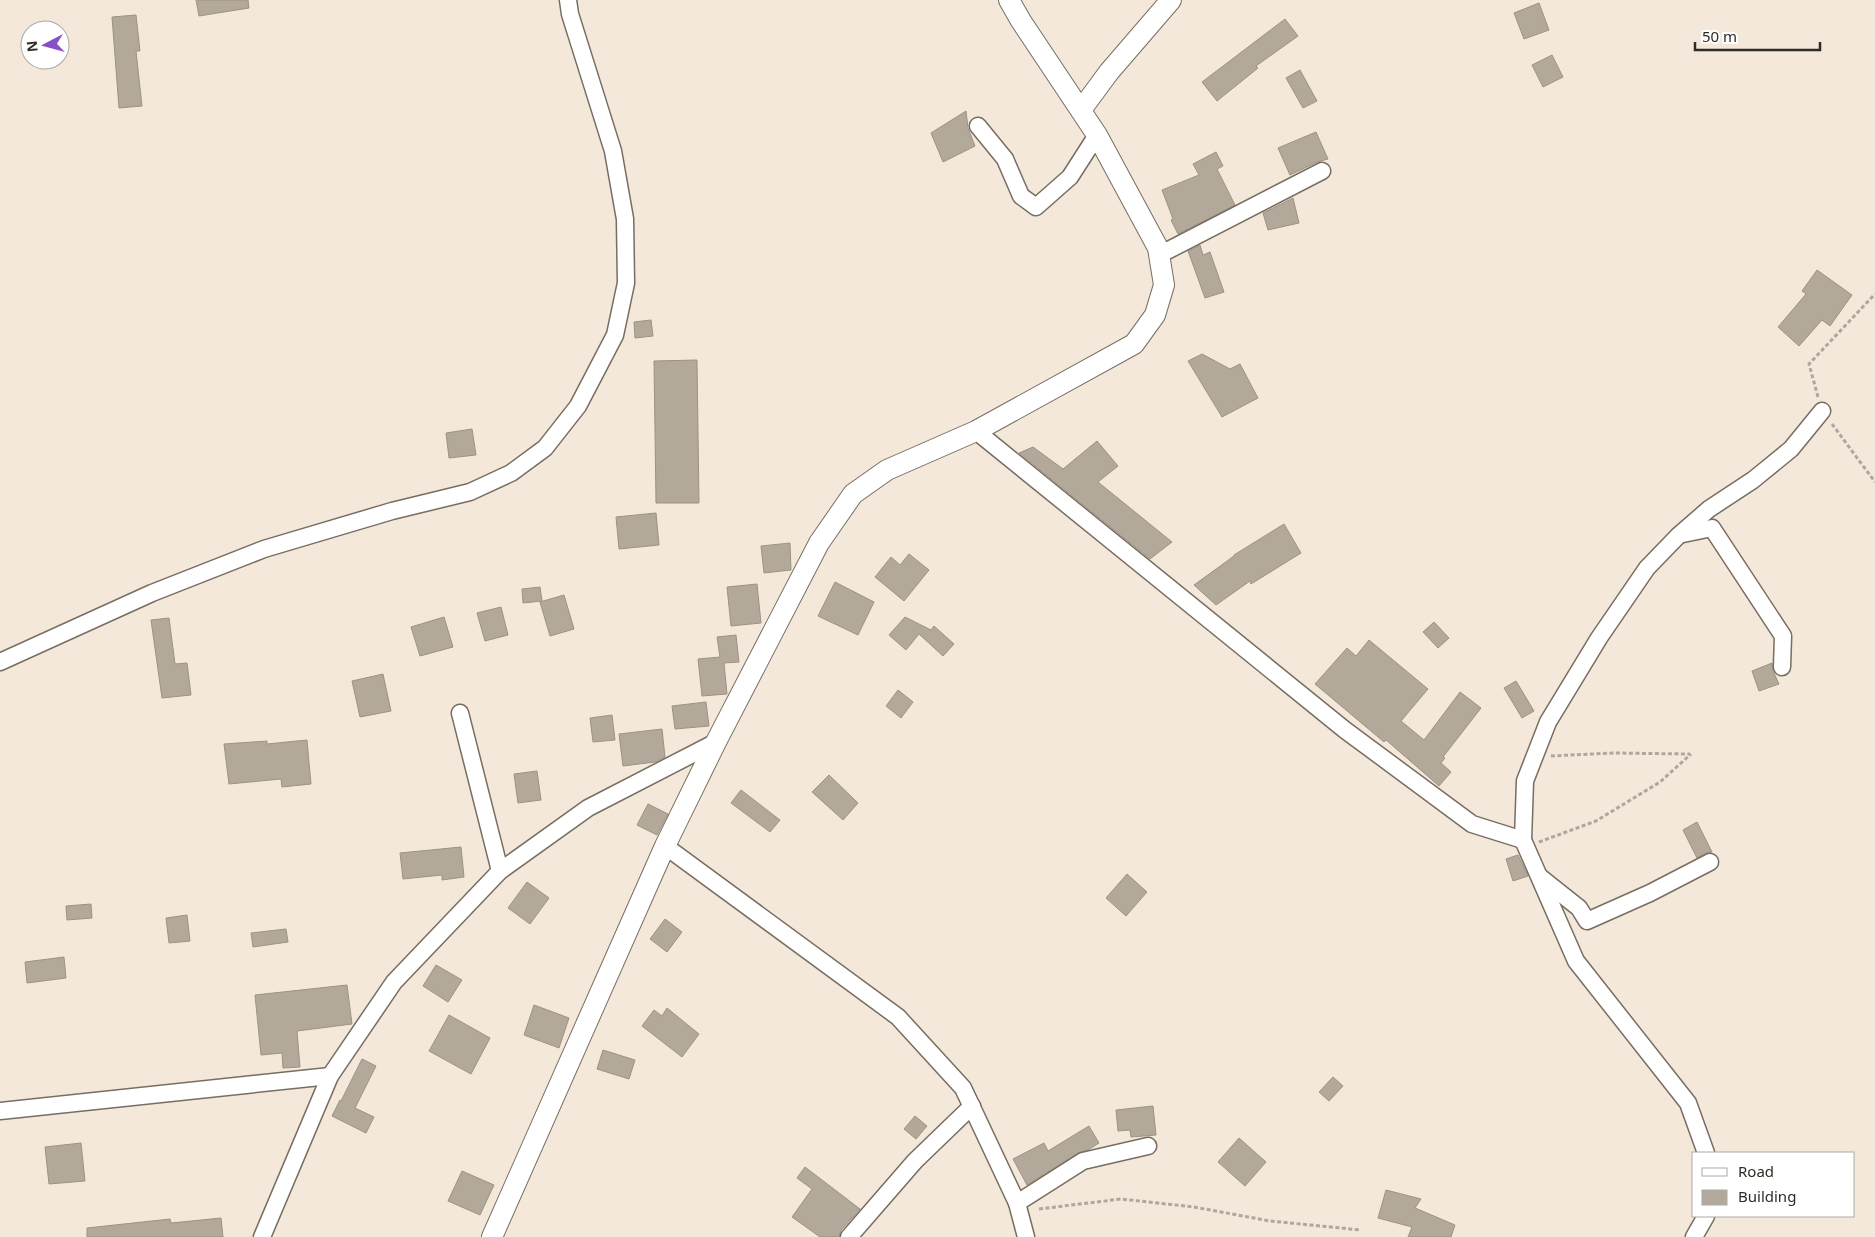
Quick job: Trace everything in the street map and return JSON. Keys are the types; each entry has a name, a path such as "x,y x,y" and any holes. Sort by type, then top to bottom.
{"street":[{"path":"0,662 152,593 264,549 392,511 470,492 511,473 545,448 578,406 616,335 626,283 625,219 613,151 570,14 568,0"},
{"path":"492,1237 665,846 716,742 819,543 853,494 887,470 976,430 1134,344 1155,315 1164,285 1158,248 1097,135 1009,0"},
{"path":"1081,110 1109,72 1172,0"},
{"path":"978,126 1005,159 1021,196 1036,207 1070,177 1097,135"},
{"path":"1159,255 1322,171"},
{"path":"1706,1152 1688,1103 1576,961 1525,843 1525,781 1548,722 1599,638 1647,568 1678,536 1709,509 1753,480 1791,449 1822,411"},
{"path":"976,430 1345,730 1472,824 1525,843"},
{"path":"1678,536 1712,528 1782,636 1782,667"},
{"path":"460,713 500,871"},
{"path":"262,1237 330,1076 394,982 500,871 588,808 716,742"},
{"path":"665,846 898,1017 963,1088 1018,1208 1026,1237"},
{"path":"1538,875 1579,908 1587,921 1650,893 1710,862"},
{"path":"0,1111 330,1076"},
{"path":"849,1237 915,1161 972,1106"},
{"path":"1018,1208 1083,1161 1148,1146"},
{"path":"1694,1237 1705,1217"}],"path":[{"path":"1875,294 1809,364 1822,411 1875,482"},
{"path":"1525,843 1596,821 1660,782 1690,754 1613,753 1535,756"},
{"path":"1018,1208 1121,1199 1194,1207 1270,1221 1361,1230"}],"building":[{"path":"196,0 248,0 249,8 199,16"},
{"path":"1539,3 1549,30 1524,39 1514,13"},
{"path":"136,15 140,51 136,51 142,106 119,108 112,17"},
{"path":"1285,19 1298,36 1256,66 1258,68 1217,101 1202,82"},
{"path":"1552,55 1563,77 1543,87 1532,65"},
{"path":"1300,70 1317,101 1303,108 1286,78"},
{"path":"966,111 968,128 975,146 943,162 931,133"},
{"path":"1316,132 1328,159 1317,162 1290,175 1278,148"},
{"path":"1216,152 1223,166 1217,169 1235,205 1178,234 1171,220 1173,219 1162,190 1199,175 1193,164"},
{"path":"1293,198 1299,223 1268,230 1263,213"},
{"path":"1200,245 1203,255 1210,252 1224,292 1205,298 1188,251"},
{"path":"1817,270 1852,295 1830,326 1822,320 1799,346 1778,327 1806,294 1802,291"},
{"path":"651,320 653,336 635,338 634,322"},
{"path":"1202,354 1230,369 1240,364 1258,398 1222,417 1188,361"},
{"path":"697,360 699,503 656,503 654,361"},
{"path":"472,429 476,455 449,458 446,433"},
{"path":"1097,441 1118,466 1098,482 1172,542 1150,559 1019,453 1033,447 1063,469"},
{"path":"656,513 659,545 619,549 616,517"},
{"path":"1284,524 1301,553 1251,584 1250,581 1216,605 1194,585 1234,555"},
{"path":"790,543 791,570 764,573 761,546"},
{"path":"909,554 929,570 904,601 875,577 891,557 900,565"},
{"path":"835,582 874,602 858,635 818,616"},
{"path":"757,584 761,623 731,626 727,587"},
{"path":"540,587 542,601 523,603 522,589"},
{"path":"564,595 574,629 550,636 540,602"},
{"path":"501,607 508,635 485,641 477,613"},
{"path":"444,617 453,647 420,656 411,627"},
{"path":"905,617 931,630 934,626 954,644 943,656 919,634 906,650 889,635"},
{"path":"169,618 175,664 187,663 191,695 162,698 151,620"},
{"path":"1434,622 1449,638 1438,648 1423,632"},
{"path":"736,635 739,662 724,663 727,694 702,696 698,659 720,657 717,637"},
{"path":"1369,640 1428,689 1401,721 1424,740 1460,692 1481,708 1443,757 1445,758 1441,763 1451,772 1439,786 1386,740 1384,742 1315,684 1347,648 1356,656"},
{"path":"1772,663 1773,671 1779,684 1759,691 1752,671"},
{"path":"383,674 391,711 360,717 352,681"},
{"path":"1516,681 1534,711 1522,718 1504,688"},
{"path":"898,690 913,702 901,718 886,706"},
{"path":"706,702 709,726 675,729 672,706"},
{"path":"612,715 615,740 593,742 590,718"},
{"path":"662,729 665,757 655,762 623,766 619,734"},
{"path":"307,740 311,784 282,787 281,779 229,784 224,744 267,741 267,744"},
{"path":"537,771 541,800 518,803 514,774"},
{"path":"829,775 858,803 843,820 812,792"},
{"path":"741,790 780,820 770,832 731,803"},
{"path":"648,804 668,814 657,835 637,825"},
{"path":"1697,822 1712,852 1697,858 1683,830"},
{"path":"461,847 464,877 442,880 442,875 403,879 400,853"},
{"path":"1518,855 1528,876 1513,881 1506,859"},
{"path":"1127,874 1147,892 1126,916 1106,898"},
{"path":"527,882 549,898 530,924 508,908"},
{"path":"91,904 92,918 67,920 66,906"},
{"path":"187,915 190,941 169,943 166,918"},
{"path":"665,919 682,932 667,952 650,939"},
{"path":"286,929 288,942 253,947 251,933"},
{"path":"64,957 66,978 27,983 25,962"},
{"path":"436,965 462,980 448,1002 423,986"},
{"path":"347,985 352,1024 297,1031 300,1067 283,1068 282,1053 261,1055 255,995"},
{"path":"534,1005 569,1018 559,1048 524,1035"},
{"path":"667,1008 699,1034 682,1057 642,1026 654,1010 662,1016"},
{"path":"449,1015 490,1038 471,1074 429,1051"},
{"path":"603,1050 635,1060 629,1079 597,1069"},
{"path":"362,1059 376,1066 355,1108 374,1117 366,1133 332,1116"},
{"path":"1333,1077 1343,1086 1329,1101 1319,1092"},
{"path":"1153,1106 1156,1135 1131,1137 1130,1130 1118,1131 1116,1110"},
{"path":"915,1116 927,1126 916,1139 904,1129"},
{"path":"1089,1126 1099,1143 1088,1150 1078,1153 1027,1185 1013,1159 1044,1143 1048,1151"},
{"path":"1239,1138 1266,1162 1245,1186 1218,1162"},
{"path":"81,1143 85,1181 49,1184 45,1147"},
{"path":"805,1167 860,1209 841,1230 839,1237 820,1237 792,1217 812,1189 797,1178"},
{"path":"462,1171 494,1185 480,1215 448,1201"},
{"path":"1386,1190 1421,1199 1415,1208 1455,1225 1451,1237 1408,1237 1412,1227 1378,1218"},
{"path":"221,1218 223,1237 87,1237 87,1228 170,1219 171,1223"}]}
